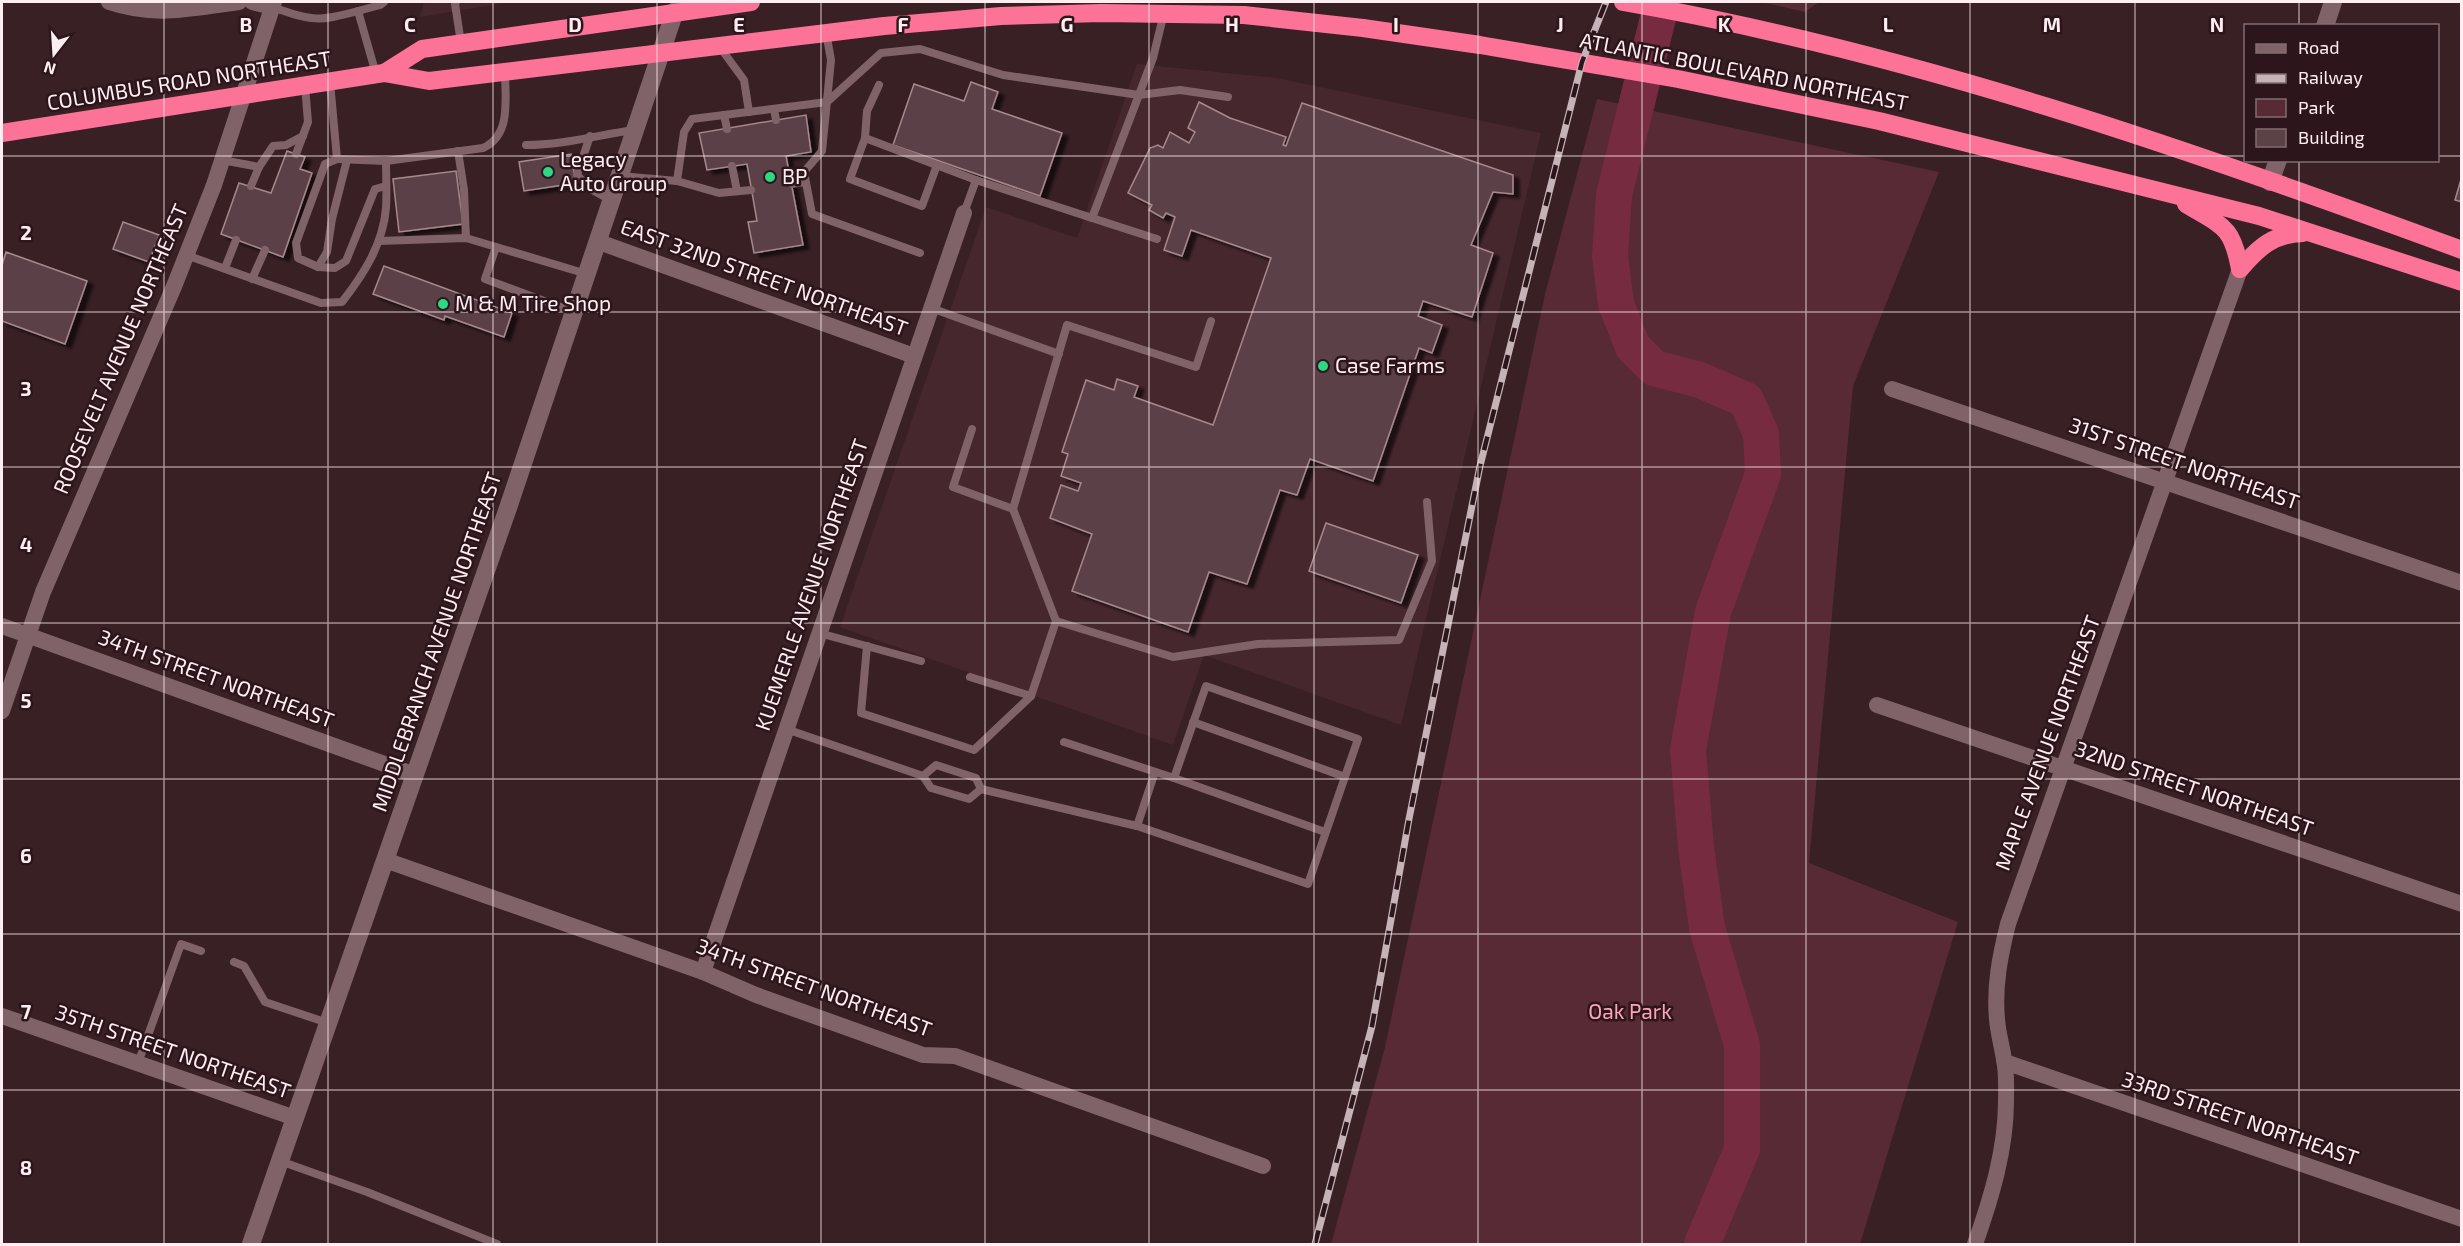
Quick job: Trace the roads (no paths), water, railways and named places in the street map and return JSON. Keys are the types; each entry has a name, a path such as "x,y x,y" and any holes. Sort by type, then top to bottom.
{"highway":[{"name":"COLUMBUS ROAD NORTHEAST","path":"380,73 422,49 710,4 750,2"},
{"name":"ATLANTIC BOULEVARD NORTHEAST","path":"1623,2 1788,35 2022,98 2462,250"},
{"name":"COLUMBUS ROAD NORTHEAST","path":"2,133 380,73 429,81 1000,9"},
{"name":"ATLANTIC BOULEVARD NORTHEAST","path":"1000,9 1164,12 1280,19 1363,28 1480,45 1772,98 1891,124 2259,216 2462,282"},
{"path":"2165,192 2227,229 2235,244 2240,269"},
{"path":"2240,269 2259,248 2272,239 2288,234 2310,233"}],"street":[{"path":"109,2 148,12 239,2"},
{"path":"252,2 273,4"},
{"path":"2326,24 2333,2"},
{"name":"ROOSEVELT AVENUE NORTHEAST","path":"2,711 48,581 186,255 222,160 273,4"},
{"name":"MIDDLEBRANCH AVENUE NORTHEAST","path":"250,1245 588,274 675,11"},
{"path":"2270,182 2277,162"},
{"name":"KUEMERLE AVENUE NORTHEAST","path":"703,972 964,213"},
{"name":"EAST 32ND STREET NORTHEAST","path":"598,242 914,356"},
{"name":"MAPLE AVENUE NORTHEAST","path":"1975,1245 1995,1178 2002,1143 2006,1102 2005,1062 1997,1021 1995,990 1998,962 2008,924 2167,482 2240,269"},
{"name":"31ST STREET NORTHEAST","path":"1892,389 2462,583"},
{"name":"34TH STREET NORTHEAST","path":"2,626 415,775"},
{"name":"32ND STREET NORTHEAST","path":"1877,705 2462,904"},
{"name":"34TH STREET NORTHEAST","path":"385,860 703,972 756,995 912,1051 924,1055 955,1056 1263,1166"},
{"name":"35TH STREET NORTHEAST","path":"2,1016 295,1118"},
{"name":"33RD STREET NORTHEAST","path":"2005,1062 2462,1219"}],"lane":[{"path":"273,4 307,19 324,20 384,2"},
{"path":"456,2 461,43"},
{"path":"358,11 380,73"},
{"path":"1092,218 1153,58 1164,12"},
{"path":"826,32 831,60 822,151 804,172 812,214 920,253"},
{"path":"718,46 744,80 749,112"},
{"path":"677,182 684,132 692,119 827,102 881,53 920,49 1003,75 1139,95 1180,90 1228,97"},
{"path":"386,186 375,189 346,261 335,268 318,267 298,258 296,243 325,164 337,159 386,161 483,148 493,144 505,118 505,70"},
{"path":"330,81 337,159"},
{"path":"296,154 308,122 305,85"},
{"path":"879,85 867,111 865,138 850,179 922,206 937,165"},
{"path":"774,109 776,120"},
{"path":"724,115 727,129"},
{"path":"526,145 566,143 590,136 634,130"},
{"path":"251,186 259,167 273,146 286,145 303,136"},
{"path":"590,136 577,175 589,188 612,201"},
{"path":"865,138 976,180 1157,239"},
{"path":"458,151 464,190 466,238"},
{"path":"222,160 259,167"},
{"path":"318,267 327,252 347,160"},
{"path":"186,255 321,303 342,302 368,266 379,241 386,208 386,161"},
{"path":"732,166 736,191"},
{"path":"620,176 677,182 719,193 751,190"},
{"path":"964,213 976,180"},
{"path":"792,184 805,182"},
{"path":"379,241 466,238 588,274"},
{"path":"225,268 236,240"},
{"path":"496,247 485,279 574,313"},
{"path":"252,279 265,250"},
{"path":"931,308 1059,354"},
{"path":"867,646 861,713 974,750 1031,696 1056,621 1013,509 1067,325 1197,367 1210,321"},
{"path":"972,429 953,487 1013,509"},
{"path":"1056,621 1173,657 1258,644 1400,640 1431,561 1428,502"},
{"path":"819,633 921,661"},
{"path":"970,677 1031,696"},
{"path":"981,789 1137,826 1308,884 1358,738 1206,686 1174,778"},
{"path":"1193,722 1345,777"},
{"path":"786,729 923,776 931,788 969,799 981,789"},
{"path":"1064,742 1326,832"},
{"path":"923,776 936,765 976,778 981,789"},
{"path":"1137,826 1155,772"},
{"path":"138,1063 181,944 201,951"},
{"path":"234,962 244,966 265,1002 328,1023"},
{"path":"280,1161 367,1192 497,1245"}],"waterway":[{"path":"1662,2 1614,195 1610,256 1616,304 1633,347 1654,368 1700,380 1746,400 1761,434 1763,474 1713,612 1688,750 1696,847 1707,928 1742,1045 1742,1149 1702,1244"}],"railway":[{"path":"1315,1244 1372,1026 1409,819 1480,466 1582,62 1606,2"}],"place":[{"name":"Legacy Auto Group","path":"548,172"},
{"name":"BP","path":"770,177"},
{"name":"M & M Tire Shop","path":"443,304"},
{"name":"Case Farms","path":"1323,366"}],"park label":[{"name":"Oak Park","path":"1630,1012"}]}
